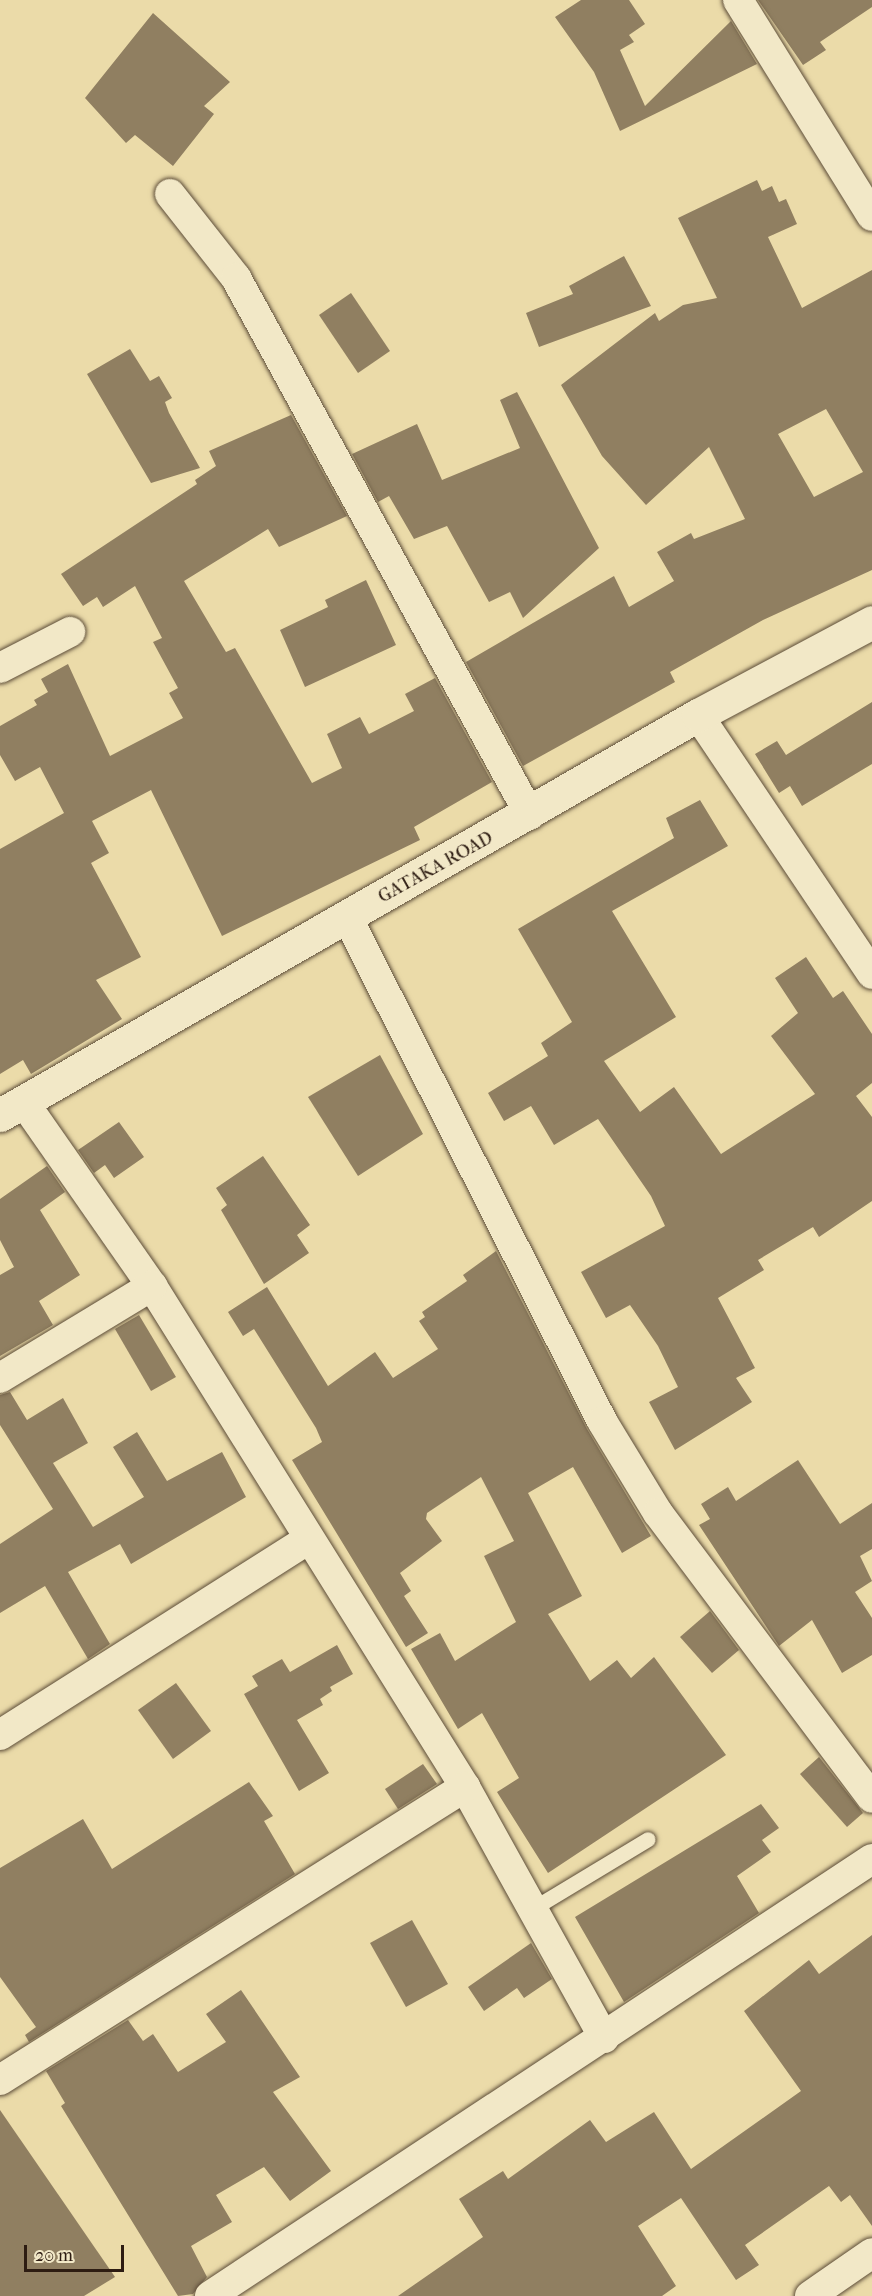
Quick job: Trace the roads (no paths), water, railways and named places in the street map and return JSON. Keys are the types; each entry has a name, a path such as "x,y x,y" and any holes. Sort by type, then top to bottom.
{"street":[{"path":"738,0 872,216"},
{"path":"170,194 236,279 530,815"},
{"name":"GATAKA ROAD","path":"12,1109 530,815 698,715 872,622"},
{"path":"0,668 70,632"},
{"path":"698,715 872,974"},
{"path":"347,917 602,1420 658,1513 872,1798"},
{"path":"12,1109 152,1286 307,1540 465,1787 604,2038"},
{"path":"0,1378 152,1286"},
{"path":"0,1735 307,1540"},
{"path":"0,2080 465,1787"},
{"path":"210,2296 872,1859"},
{"path":"810,2296 872,2253"}],"lane":[{"path":"532,1909 648,1839"}]}
